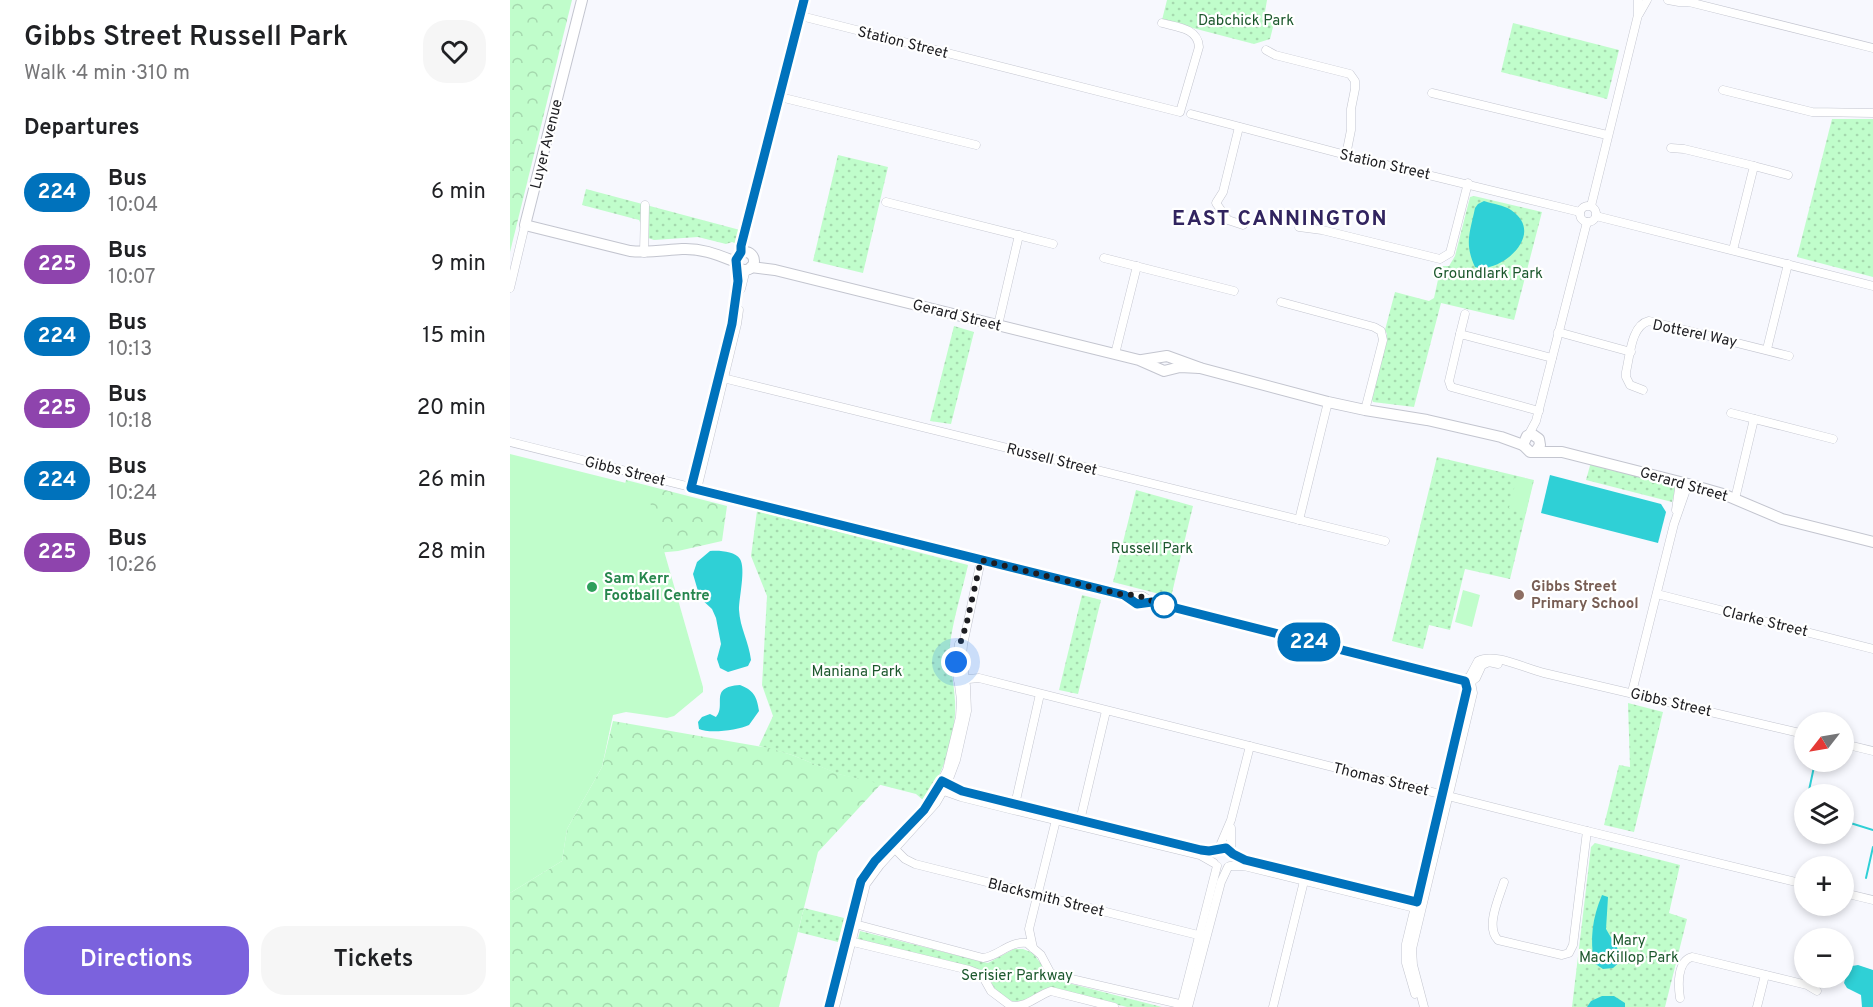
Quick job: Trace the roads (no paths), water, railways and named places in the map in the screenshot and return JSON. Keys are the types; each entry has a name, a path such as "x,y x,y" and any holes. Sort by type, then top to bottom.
{"street":[{"name":"Luyer Avenue","path":"510,288 582,0"},
{"path":"694,489 722,377 738,324 745,235 804,0"},
{"path":"1591,206 1638,15 1638,0"},
{"path":"1638,15 1647,0"},
{"path":"1668,0 1688,1 1873,48"},
{"name":"Station Street","path":"801,16 1180,112 1199,40 1194,33 1162,23"},
{"path":"1266,50 1275,56 1350,74 1355,81 1355,89 1346,155"},
{"path":"1723,90 1812,112 1873,113"},
{"path":"1432,93 1607,135"},
{"path":"780,97 976,145"},
{"name":"Station Street","path":"1191,114 1346,155 1580,212"},
{"path":"1239,127 1223,192 1216,203 1228,220 1243,225"},
{"path":"1671,148 1684,148 1788,175"},
{"path":"1733,250 1754,166"},
{"path":"1299,227 1322,230 1440,259 1450,253 1468,183"},
{"path":"886,202 1053,244"},
{"path":"644,253 645,205"},
{"path":"1587,222 1580,217 1580,212 1582,208 1591,206"},
{"path":"1591,206 1596,216"},
{"path":"1596,216 1873,286"},
{"path":"1587,222 1591,222 1596,216"},
{"path":"1532,441 1587,222"},
{"name":"Gerard Street","path":"525,225 644,253 684,249 715,253 775,270 1139,360 1167,356 1200,368 1328,402 1427,420 1501,437 1532,441 1562,452 1723,494 1782,519 1873,542"},
{"path":"998,325 1019,235"},
{"path":"1104,258 1234,291"},
{"path":"1767,349 1788,264"},
{"path":"1115,354 1137,266"},
{"path":"1281,302 1374,327 1381,332 1383,340 1365,410"},
{"path":"1464,314 1449,381 1451,387 1539,411"},
{"name":"Dotterel Way","path":"1643,390 1630,385 1626,377 1640,325 1649,321 1789,356"},
{"path":"1558,332 1631,352"},
{"path":"1460,334 1552,358"},
{"name":"Russell Street","path":"722,377 1384,541"},
{"path":"1299,520 1328,402"},
{"path":"1731,413 1833,439"},
{"path":"1735,499 1754,419"},
{"name":"Gibbs Street","path":"510,442 1124,595 1143,596 1152,602 1469,679 1478,661 1487,657 1537,671 1794,732"},
{"path":"1632,692 1684,483"},
{"path":"829,1007 853,923 870,877 893,847 928,814 943,786 960,717 962,683 957,653 966,626 981,560"},
{"name":"Clarke Street","path":"1657,594 1873,649"},
{"name":"Thomas Street","path":"962,683 980,678 1794,882"},
{"path":"1424,1007 1412,960 1412,948 1419,905 1473,693 1469,679"},
{"path":"1014,807 1040,694"},
{"path":"1079,823 1106,711"},
{"path":"1203,936 1215,865 1213,855 1232,820 1250,746"},
{"path":"1854,746 1873,751"},
{"path":"943,786 1014,807 1200,855 1222,868 1244,866 1305,877"},
{"path":"1033,948 1029,929 1056,817"},
{"path":"1016,943 1027,943 1033,948 1041,955 1054,975 1184,1006 1203,936 1221,882 1233,861 1232,820"},
{"path":"1079,823 1201,850 1226,848 1245,860 1419,905"},
{"path":"1504,882 1492,924 1495,937 1498,940 1562,955 1569,953 1573,945 1587,831"},
{"name":"Blacksmith Street","path":"893,847 905,859 915,864 1203,936"},
{"path":"1273,1007 1305,877"},
{"path":"1854,895 1873,900"},
{"path":"1419,905 1406,944 1406,957 1419,1007"},
{"path":"853,923 983,958 991,957 998,951 1016,943 1029,929"},
{"path":"848,941 982,975 991,991 1011,1006 1030,1003 1042,994 1051,991 1114,1007"},
{"path":"835,1007 848,941"},
{"path":"1680,998 1678,986 1683,963 1687,958 1692,957 1807,985 1817,991"},
{"path":"1757,1007 1765,975"}],"water":[{"path":"1484,201 1511,210 1521,220 1524,231 1522,241 1516,251 1496,265 1485,268 1475,267 1469,244 1475,208"},
{"path":"1550,475 1661,504 1666,512 1658,543 1541,513"},
{"path":"710,551 734,554 738,556 742,564 739,610 751,660 748,666 728,672 720,668 717,659 721,644 716,618 712,609 700,598 693,574 697,562"},
{"path":"740,685 751,691 758,706 759,711 749,725 724,731 699,729 698,722 702,717 710,714 716,717 724,689"},
{"path":"1602,895 1608,897 1606,929 1622,960 1613,968 1603,969 1594,963 1592,945 1594,920"},
{"path":"1854,966 1873,970 1873,1007 1862,1007 1861,995 1847,988 1854,988"},
{"path":"1602,996 1614,996 1625,1003 1625,1007 1587,1007 1591,1001"}],"waterway":[{"path":"1810,784 1813,772"},
{"path":"1854,824 1873,830"},
{"path":"1866,878 1873,847"}],"place":[{"name":"Sam Kerr Football Centre","path":"592,587"},
{"name":"Gibbs Street Primary School","path":"1519,595"}],"district":[{"name":"EAST CANNINGTON","path":"1280,218"}],"park label":[{"name":"Dabchick Park","path":"1246,20"},
{"name":"Groundlark Park","path":"1488,273"},
{"name":"Russell Park","path":"1152,548"},
{"name":"Maniana Park","path":"857,671"},
{"name":"Mary MacKillop Park","path":"1629,948"},
{"name":"Serisier Parkway","path":"1017,975"}]}
